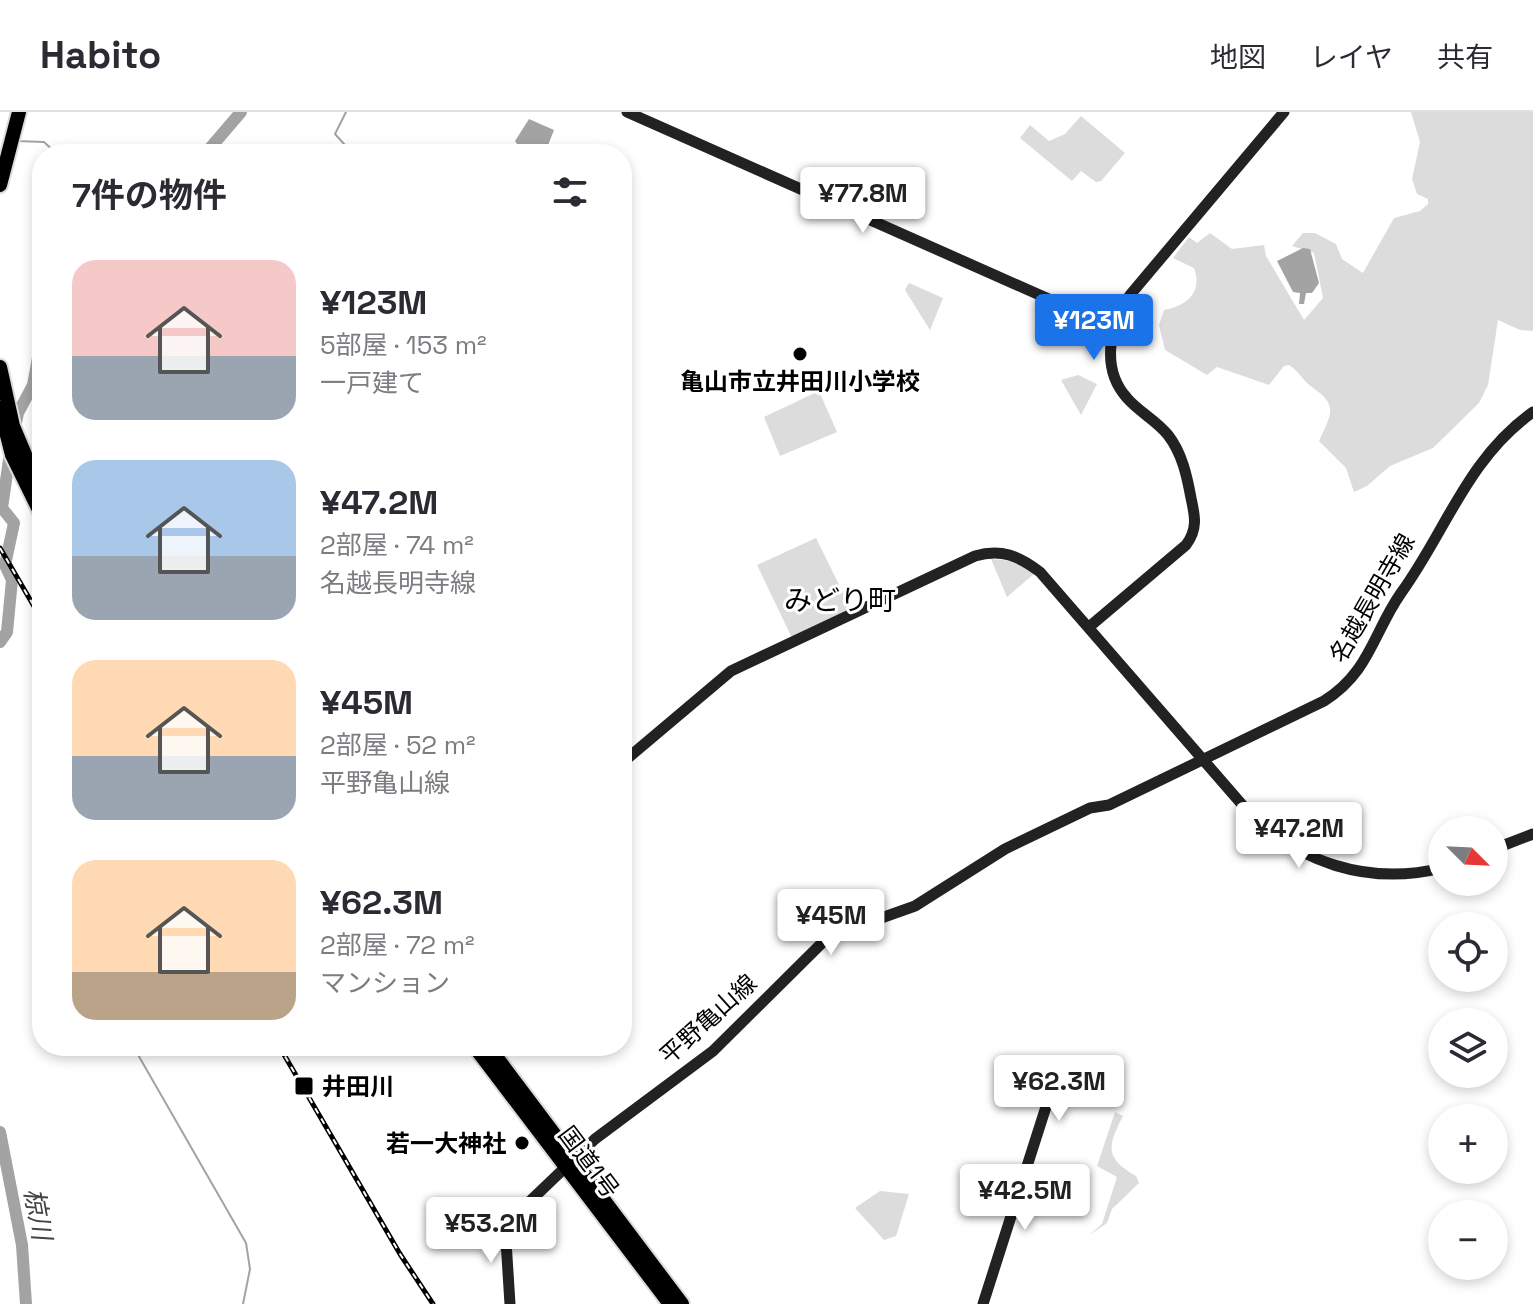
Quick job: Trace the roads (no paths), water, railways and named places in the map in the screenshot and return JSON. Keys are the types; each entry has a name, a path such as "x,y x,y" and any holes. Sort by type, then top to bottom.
{"highway":[{"path":"0,185 19,112"},
{"path":"0,367 4,430 32,485"},
{"path":"4,409 32,480"},
{"name":"国道1号","path":"482,1056 682,1304"},
{"name":"国道1号","path":"495,1056 670,1304"}],"street":[{"path":"627,112 1114,328"},
{"path":"1089,627 1186,545 1195,529 1188,480 1177,450 1161,427 1128,400 1116,380 1111,356 1114,328 1130,295 1284,112"},
{"name":"名越長明寺線","path":"1202,757 1324,701 1342,689 1381,634 1451,507 1502,436 1533,412"},
{"path":"632,755 731,671 983,553 1010,554 1027,562 1089,627 1254,818 1284,842 1309,856 1344,869 1370,874 1428,871"},
{"name":"平野亀山線","path":"510,1304 505,1225 569,1163 713,1051 828,937 915,906 1005,849 1090,808 1109,805 1202,757"},
{"path":"1508,844 1533,834"},
{"path":"983,1304 1052,1088"}],"waterway":[{"name":"椋川","path":"214,144 241,112"},
{"path":"344,144 335,134 346,112"},
{"path":"16,141 46,144"},
{"name":"椋川","path":"15,428 18,413 32,387"},
{"name":"椋川","path":"0,642 7,632 12,580 5,565 14,523 2,508 11,446"},
{"path":"139,1056 246,1243 250,1269 243,1304"},
{"name":"椋川","path":"0,1132 22,1245 26,1304"}],"railway":[{"path":"0,548 32,603"},
{"path":"285,1056 400,1254 433,1304"}],"place":[{"name":"亀山市立井田川小学校","path":"800,354"},
{"name":"井田川","path":"304,1086"},
{"name":"若一大神社","path":"522,1143"}],"district":[{"name":"みどり町","path":"840,600"}]}
